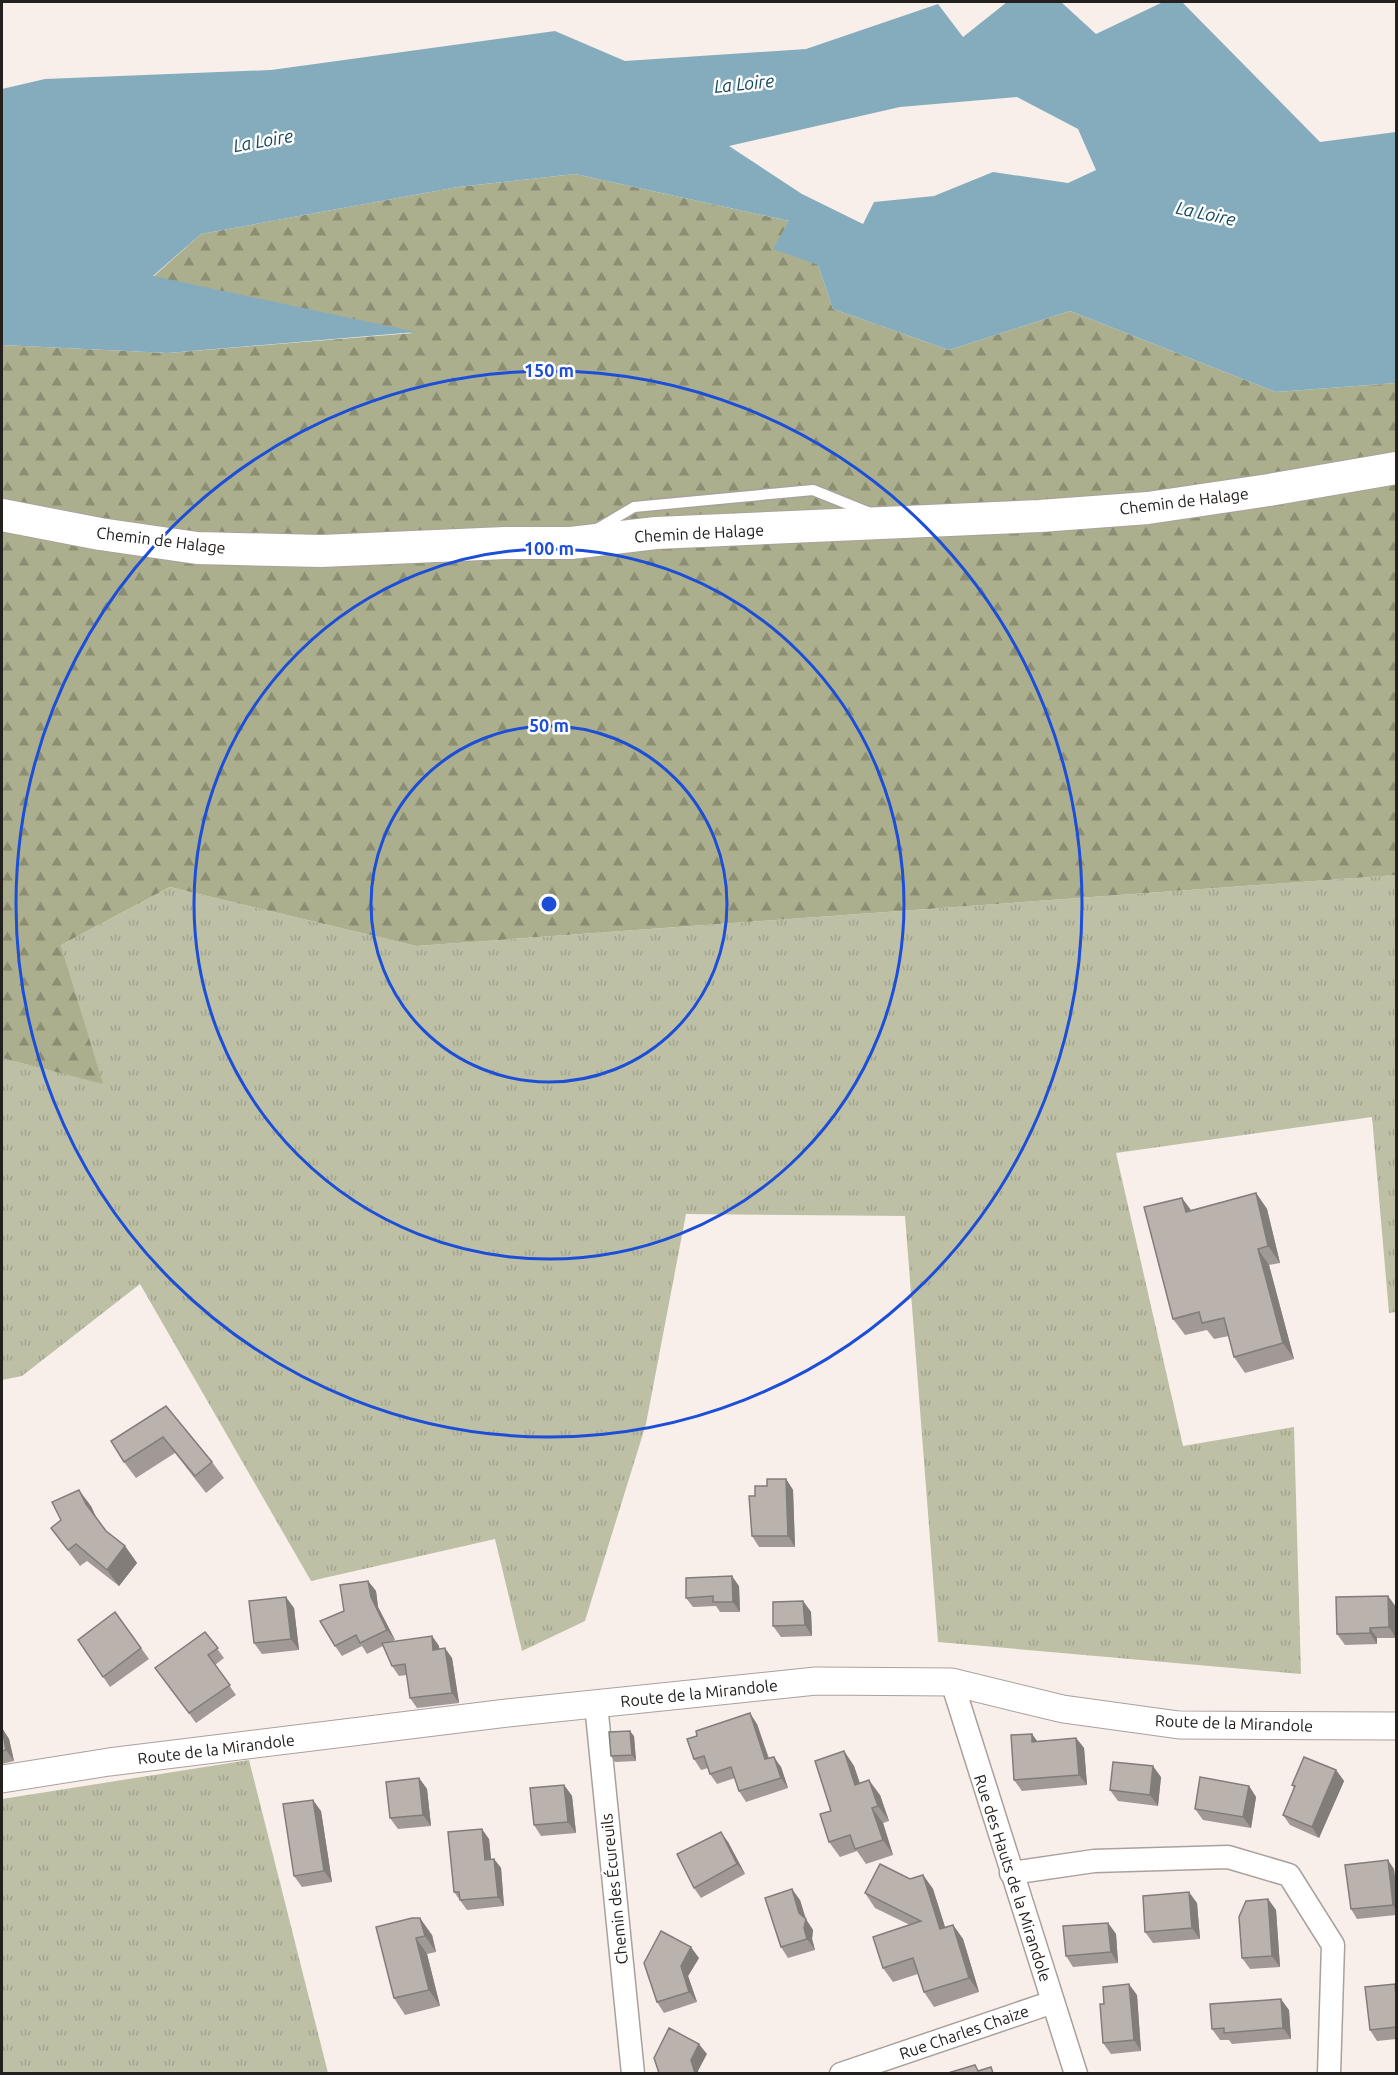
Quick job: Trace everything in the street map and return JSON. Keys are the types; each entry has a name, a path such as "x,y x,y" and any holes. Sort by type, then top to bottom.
{"main road":[{"name":"Chemin de Halage","path":"2,515 100,534 197,548 321,551 506,543 571,543 656,534 1148,508 1396,468"}],"street":[{"name":"Route de la Mirandole","path":"2,1779 108,1762 596,1704 816,1681 952,1682 1063,1709 1179,1725 1396,1726"},
{"name":"Rue des Hauts de la Mirandole","path":"952,1682 1076,2073"},
{"name":"Chemin des Écureuils","path":"596,1704 633,2073"},
{"path":"1011,1873 1094,1861 1228,1857 1289,1875 1333,1946 1329,2073"},
{"name":"Rue Charles Chaize","path":"841,2073 1053,2002"}],"green space":[{"path":"575,174 789,221 818,265 833,309 949,350 1070,311 1276,392 1396,383 1396,875 416,946 170,887 61,945 103,1084 2,1058 2,345 168,353 413,333 153,277 201,234 458,187"},
{"path":"1396,875 1396,1312 1389,1313 1372,1117 1116,1153 1183,1446 1294,1427 1301,1674 938,1642 905,1216 686,1214 646,1424 585,1621 522,1651 495,1539 311,1581 140,1284 22,1376 2,1380 2,1058 102,1083 61,945 170,887 416,946"},
{"path":"249,1760 328,2073 2,2073 2,1799"}],"water":[{"name":"La Loire","path":"1007,2 1061,2 1096,34 1163,2 1182,2 1320,142 1396,132 1396,383 1276,392 1070,311 949,350 833,309 818,265 773,249 789,221 575,174 458,187 201,234 153,276 416,332 168,353 2,345 2,89 45,79 271,70 555,31 625,61 806,49 938,4 963,37","holes":["1017,97 1078,129 1096,170 1068,183 993,172 934,196 874,202 863,224 802,194 729,146 900,107"]}],"building":[{"path":"1256,1193 1268,1246 1258,1249 1283,1343 1234,1357 1224,1318 1202,1323 1199,1312 1173,1319 1144,1207 1182,1198 1186,1212"},
{"path":"166,1406 212,1462 195,1476 163,1437 124,1462 111,1441"},
{"path":"767,1479 786,1479 788,1536 752,1536 749,1496 755,1496 755,1486 767,1486"},
{"path":"79,1490 86,1504 106,1531 125,1546 107,1570 76,1544 68,1550 51,1528 61,1520 52,1502"},
{"path":"732,1576 733,1602 713,1602 713,1596 686,1598 686,1578"},
{"path":"368,1581 371,1597 387,1630 360,1643 356,1635 335,1646 320,1621 344,1611 340,1585"},
{"path":"1388,1596 1389,1627 1370,1628 1370,1633 1337,1634 1336,1597"},
{"path":"286,1597 291,1639 254,1643 249,1601"},
{"path":"803,1601 805,1625 773,1626 773,1602"},
{"path":"115,1612 141,1648 103,1677 78,1640"},
{"path":"205,1632 218,1648 208,1655 230,1685 189,1713 155,1668"},
{"path":"432,1636 433,1650 445,1648 452,1693 410,1698 405,1664 392,1666 382,1643"},
{"path":"750,1713 765,1759 774,1757 781,1778 739,1791 731,1767 710,1774 704,1756 694,1759 687,1739 697,1736 696,1731"},
{"path":"2,1728 6,1750 2,1751"},
{"path":"630,1731 632,1755 611,1756 609,1732"},
{"path":"1032,1734 1032,1742 1076,1738 1079,1775 1014,1780 1011,1735"},
{"path":"844,1751 855,1785 869,1780 878,1806 872,1808 883,1840 855,1849 850,1835 829,1842 820,1814 831,1811 815,1761"},
{"path":"1304,1757 1336,1770 1312,1827 1283,1815"},
{"path":"1113,1762 1153,1766 1150,1795 1110,1790"},
{"path":"1200,1777 1249,1786 1243,1817 1195,1809"},
{"path":"419,1778 423,1815 390,1818 386,1782"},
{"path":"564,1785 568,1822 534,1825 530,1788"},
{"path":"313,1800 324,1871 294,1876 283,1804"},
{"path":"482,1829 485,1860 494,1859 498,1897 460,1900 459,1892 454,1892 448,1832"},
{"path":"721,1832 737,1864 694,1888 677,1854"},
{"path":"1388,1860 1393,1905 1351,1909 1345,1865"},
{"path":"880,1864 910,1879 923,1875 940,1929 953,1925 969,1978 924,1992 913,1958 883,1968 873,1937 921,1921 865,1893"},
{"path":"792,1889 799,1913 806,1919 804,1928 807,1939 781,1947 765,1898"},
{"path":"1189,1892 1192,1928 1145,1932 1143,1896"},
{"path":"1268,1899 1272,1956 1242,1958 1239,1917 1246,1901"},
{"path":"420,1918 425,1936 416,1938 429,1990 394,1998 376,1927"},
{"path":"1108,1923 1111,1952 1066,1956 1063,1926"},
{"path":"661,1931 691,1947 681,1966 689,1992 657,2002 644,1963"},
{"path":"1129,1984 1134,2040 1103,2043 1100,2004 1104,2004 1103,1987"},
{"path":"1395,1984 1396,2027 1370,2030 1365,1987"},
{"path":"1281,1999 1283,2028 1224,2033 1224,2028 1212,2029 1210,2004"},
{"path":"669,2028 699,2044 691,2060 695,2073 659,2073 654,2058"},
{"path":"975,2065 978,2071 991,2067 993,2073 948,2073"}]}
